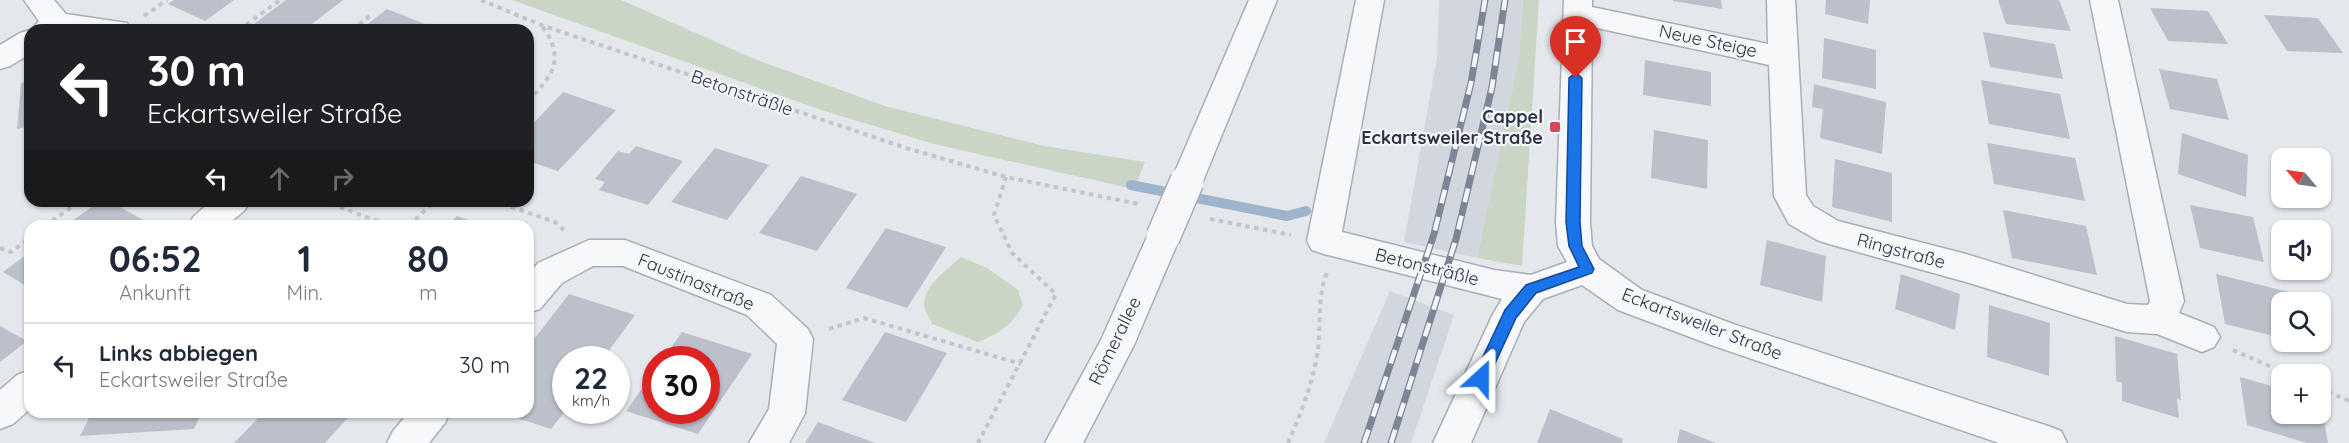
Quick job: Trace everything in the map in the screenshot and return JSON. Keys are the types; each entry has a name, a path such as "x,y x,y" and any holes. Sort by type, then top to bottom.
{"street":[{"path":"38,0 50,24"},
{"name":"Römerallee","path":"1064,443 1116,345 1263,0"},
{"path":"1332,244 1370,0"},
{"name":"Neue Steige","path":"1578,7 1782,57 1781,0"},
{"path":"2104,0 2167,301 2159,320"},
{"name":"Eckartsweiler Straße","path":"1578,7 1573,222 1575,246 1587,269 1612,289 1641,304 1725,336 2048,443"},
{"path":"0,59 24,44"},
{"name":"Ringstraße","path":"1782,57 1790,196 1801,215 1829,231 1966,268 2127,318 2159,320 2202,337"},
{"path":"212,220 226,207"},
{"name":"Betonsträßle","path":"1332,244 1494,284 1531,289"},
{"name":"Faustinastraße","path":"534,292 550,273 589,253 625,253 759,305 795,339"},
{"path":"1452,443 1510,314 1531,289 1587,269"},
{"path":"768,443 787,413 795,339"},
{"path":"0,413 24,391"},
{"path":"406,443 427,418"}],"path":[{"path":"247,24 280,0"},
{"name":"Betonsträßle","path":"481,0 541,25 895,144 1006,177"},
{"path":"360,24 371,15"},
{"path":"534,95 548,80 556,62 554,40 541,25"},
{"path":"978,443 1056,294 1012,253 994,215 1006,177"},
{"path":"53,220 72,207"},
{"path":"339,207 375,220"},
{"path":"416,220 428,207"},
{"path":"511,207 555,222 589,253"},
{"path":"0,249 11,252 24,242"},
{"path":"1288,443 1303,408 1317,354 1318,302 1332,244"},
{"path":"795,339 864,318 1021,364"},
{"path":"2202,337 2271,367"},
{"path":"2331,393 2349,401"}],"shaded area":[{"path":"1439,0 1523,0 1519,58 1477,258 1404,242 1437,57"},
{"path":"1390,291 1454,315 1411,443 1324,443"}],"green space":[{"path":"512,0 621,0 757,60 885,106 1044,146 1145,162 1134,189 934,144 824,111"},
{"path":"1523,0 1539,0 1522,266 1477,258 1519,58"},
{"path":"961,257 987,268 1018,290 1023,305 1014,319 1004,328 978,342 932,324 924,306 927,292 932,285"}],"building":[{"path":"174,0 234,0 205,21 168,4"},
{"path":"286,0 343,0 312,24 254,24"},
{"path":"1721,0 1722,9 1673,1"},
{"path":"1826,0 1870,0 1868,24 1825,14"},
{"path":"1998,0 2059,0 2071,31 2006,24"},
{"path":"2150,8 2208,11 2228,44 2168,41"},
{"path":"387,9 425,24 368,24"},
{"path":"2264,15 2318,18 2343,53 2287,51"},
{"path":"1983,32 2055,44 2063,79 1990,67"},
{"path":"1824,38 1876,50 1876,89 1822,78"},
{"path":"1645,60 1711,72 1711,106 1643,95"},
{"path":"2159,69 2217,79 2229,120 2170,109"},
{"path":"1981,80 2060,94 2070,139 1989,124"},
{"path":"24,82 24,127 17,129 21,83"},
{"path":"1814,84 1886,102 1882,154 1820,138 1823,109 1812,107"},
{"path":"563,92 616,110 558,171 534,163 534,123"},
{"path":"1654,130 1708,140 1707,189 1651,178"},
{"path":"2182,133 2248,155 2246,197 2178,174"},
{"path":"1987,143 2075,158 2085,201 1994,184"},
{"path":"636,146 683,161 648,205 599,190 605,182 595,179 618,151 629,154"},
{"path":"715,148 769,165 727,220 671,202"},
{"path":"1835,159 1892,173 1892,222 1832,207"},
{"path":"801,176 857,194 817,251 759,233"},
{"path":"2190,205 2253,217 2264,262 2200,248"},
{"path":"92,207 120,207 143,220 73,220"},
{"path":"2003,210 2086,226 2097,275 2012,258"},
{"path":"457,216 468,220 453,220"},
{"path":"886,228 946,247 907,308 846,288"},
{"path":"1767,240 1826,256 1822,302 1760,285"},
{"path":"24,256 24,284 3,272"},
{"path":"1901,274 1960,294 1955,330 1895,309"},
{"path":"2216,274 2289,292 2271,292 2271,335 2225,324"},
{"path":"569,294 635,315 612,346 552,346 552,424 555,424 551,429 517,418 534,418 534,339"},
{"path":"1989,305 2050,323 2049,376 1987,357"},
{"path":"0,326 24,339 24,343 0,362"},
{"path":"682,332 752,354 720,401 720,346 672,346"},
{"path":"885,332 947,353 906,422 842,400"},
{"path":"2115,336 2177,354 2181,400 2177,399 2179,418 2122,401 2122,383 2116,381"},
{"path":"2240,377 2271,386 2271,424 2325,424 2328,443 2307,443 2247,425"},
{"path":"642,389 642,416 630,412 630,405"},
{"path":"1550,409 1623,439 1622,443 1537,443"},
{"path":"89,418 199,418 194,429 80,436"},
{"path":"258,418 348,418 325,443 234,443"},
{"path":"818,422 875,443 805,443"},
{"path":"667,424 705,424 698,434"},
{"path":"1680,429 1716,443 1677,443"}],"waterway":[{"path":"1131,185 1287,216 1306,211"}],"railway":[{"path":"1364,443 1434,234 1471,83 1485,0"},
{"path":"1391,443 1456,239 1492,87 1505,0"}],"place":[{"name":"Cappel Eckartsweiler Straße","path":"1555,127"}],"route":[{"path":"1481,378 1510,314 1531,289 1587,269 1575,246 1573,222 1576,78"}]}
